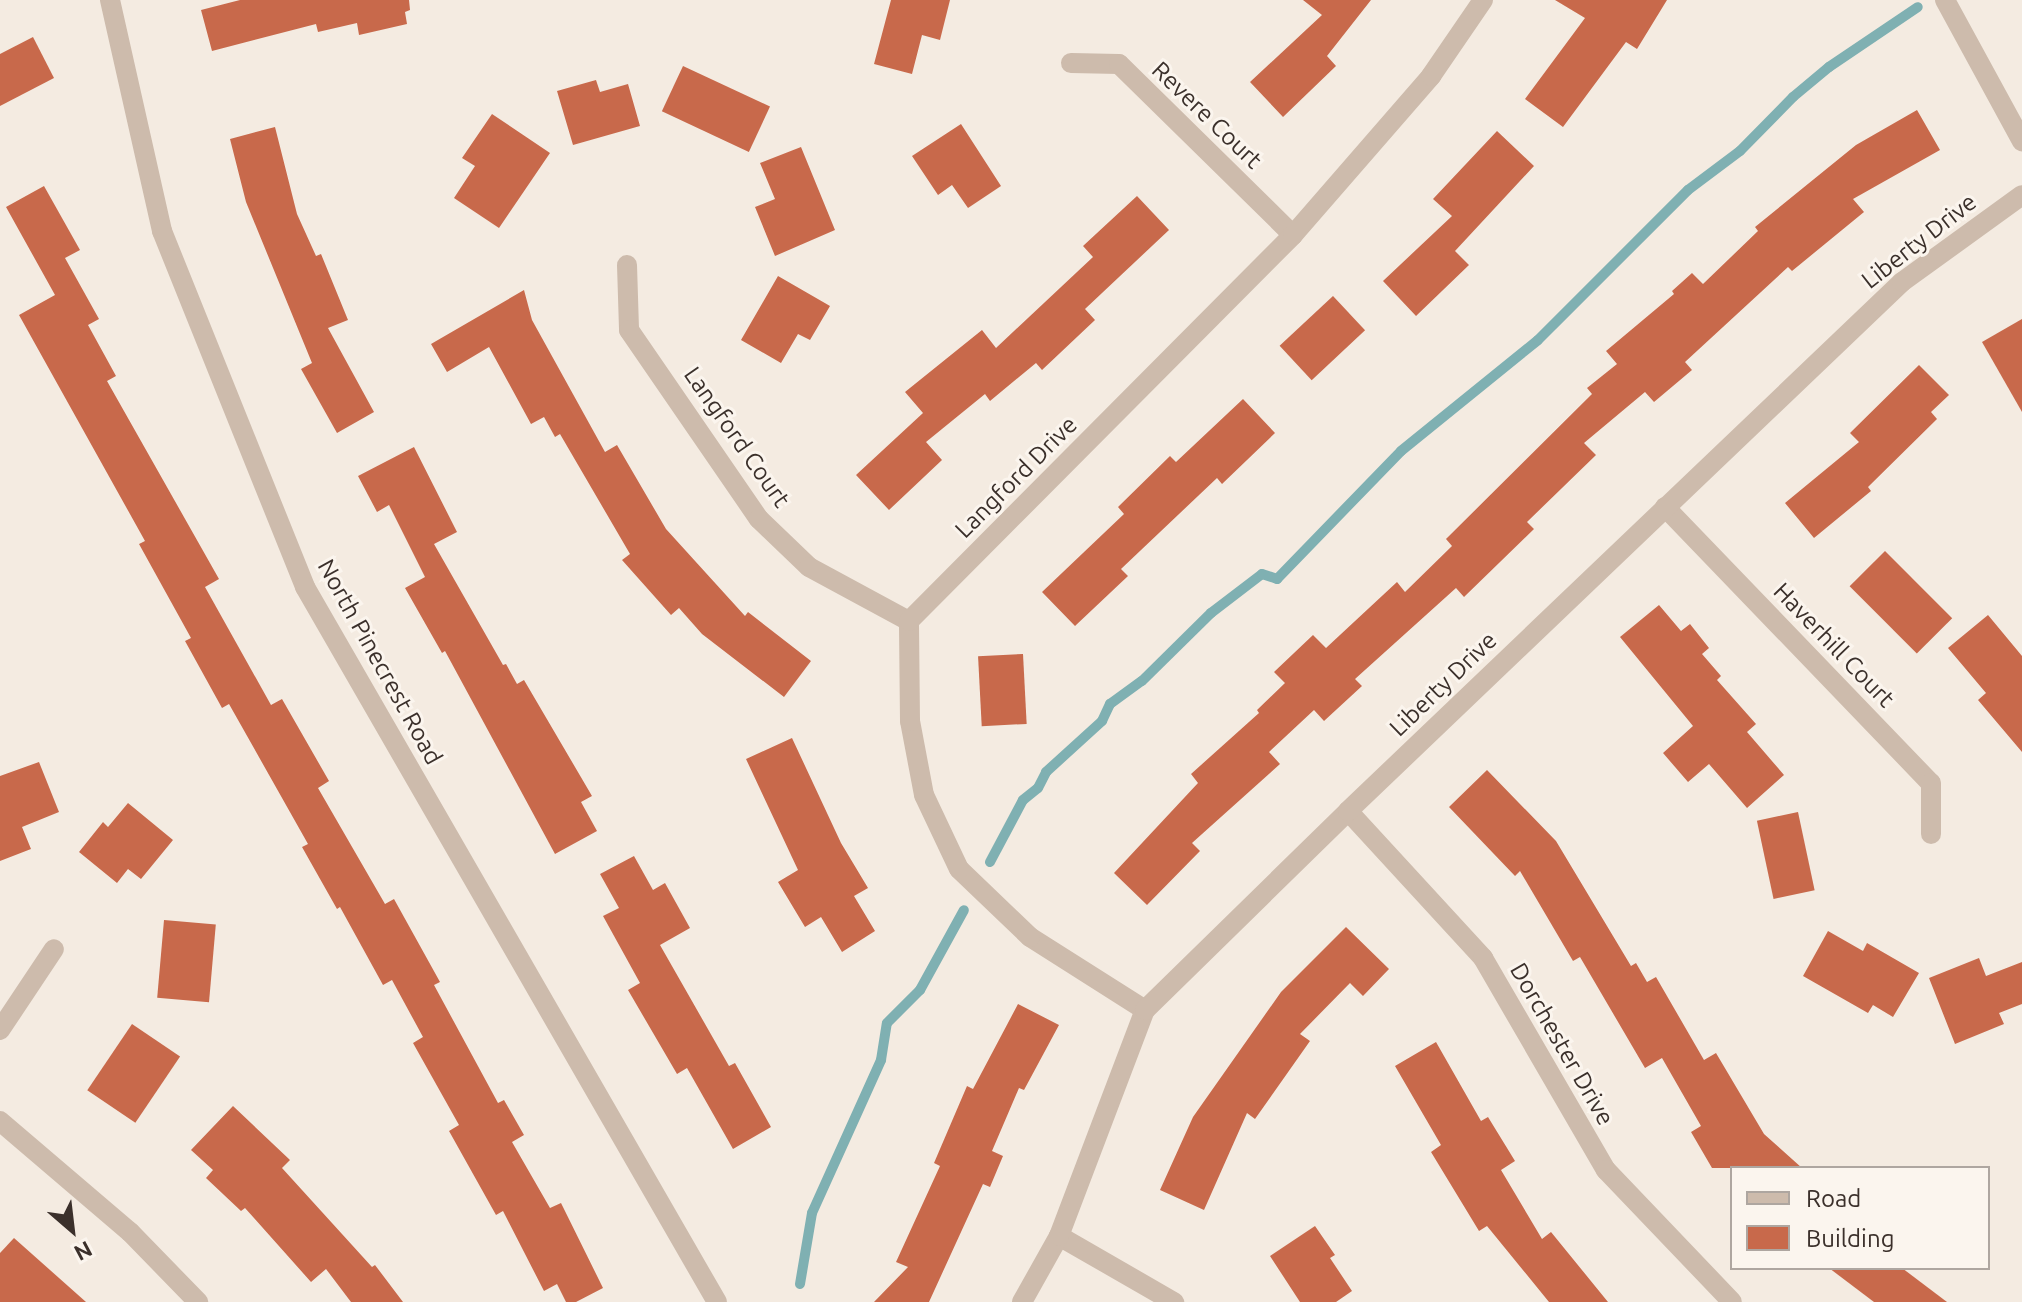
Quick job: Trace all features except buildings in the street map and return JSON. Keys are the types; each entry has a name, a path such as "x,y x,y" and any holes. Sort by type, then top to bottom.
{"street":[{"name":"North Pinecrest Road","path":"110,0 162,231 305,587 717,1302"},
{"name":"Langford Drive","path":"909,621 1293,235 1431,76 1483,0"},
{"path":"1945,0 2022,141"},
{"name":"Revere Court","path":"1071,63 1119,64 1293,235"},
{"name":"Liberty Drive","path":"1022,1302 1059,1236 1145,1010 1348,811 1902,282 2022,195"},
{"name":"Langford Court","path":"627,265 629,330 759,519 809,567 909,621"},
{"name":"Haverhill Court","path":"1665,507 1931,783 1931,834"},
{"path":"909,621 910,721 924,795 959,869 1030,937 1145,1010"},
{"name":"Dorchester Drive","path":"1348,811 1483,958 1606,1170 1732,1302"},
{"path":"0,1030 54,949"},
{"path":"0,1121 130,1232 198,1302"},
{"path":"1059,1236 1174,1302"}],"waterway":[{"path":"990,862 1023,800 1038,788 1046,772 1102,721 1110,704 1142,681 1211,613 1262,574 1277,579 1401,451 1538,340 1688,190 1740,151 1793,97 1829,67 1918,7"},
{"path":"800,1284 812,1213 881,1060 887,1023 920,990 964,910"}]}
